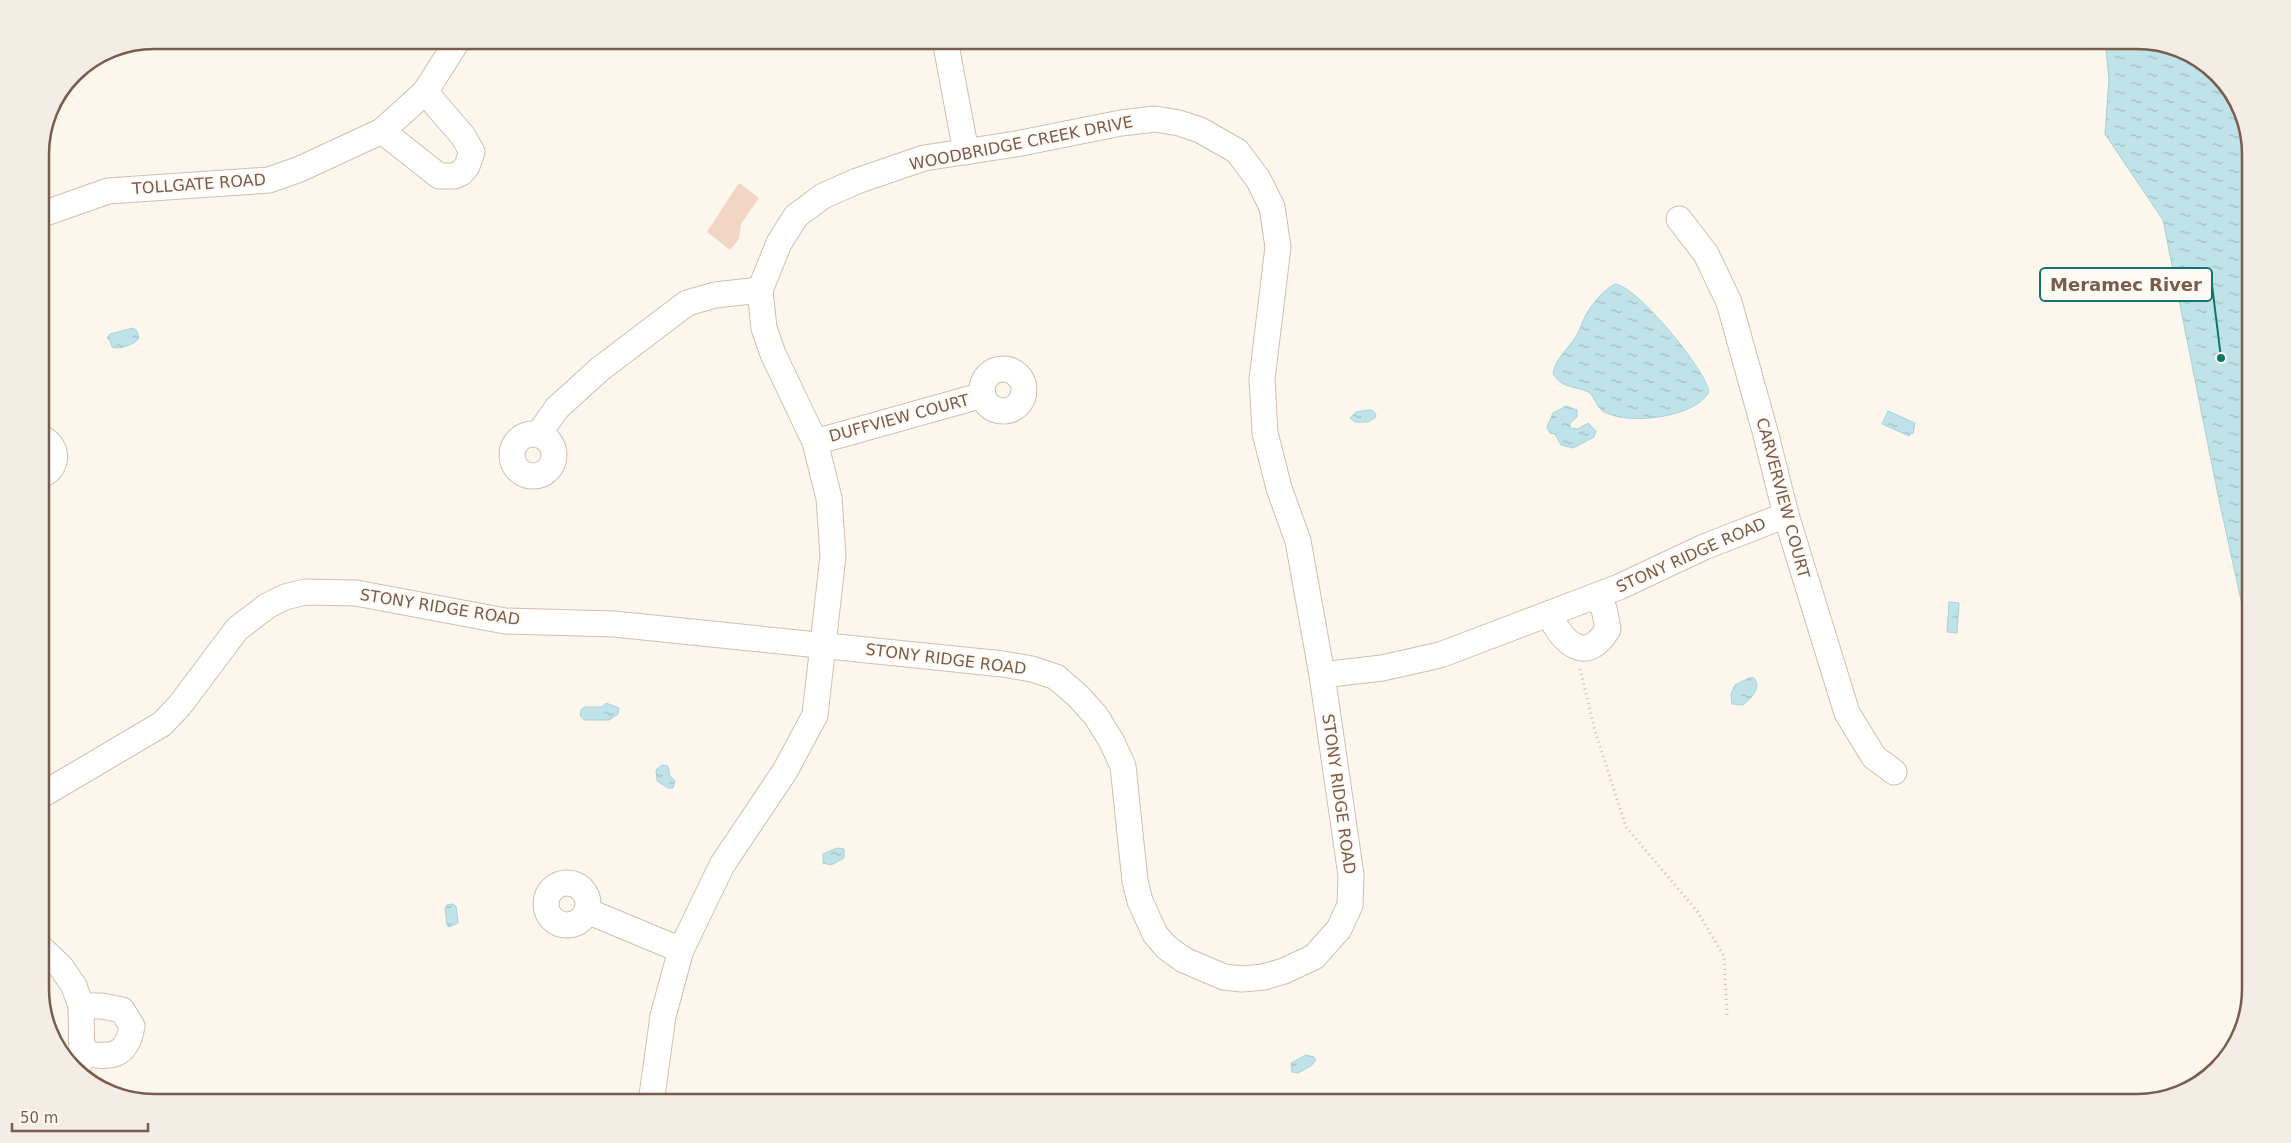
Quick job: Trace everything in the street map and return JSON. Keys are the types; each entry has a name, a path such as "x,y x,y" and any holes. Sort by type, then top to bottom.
{"street":[{"name":"TOLLGATE ROAD","path":"49,213 108,191 269,180 300,169 382,131 425,92 452,49"},
{"path":"947,49 966,152"},
{"path":"382,131 439,176 454,176 461,173 467,166 472,152 463,136 425,92"},
{"name":"WOODBRIDGE CREEK DRIVE","path":"652,1094 663,1016 680,950 722,865 785,771 815,715 833,556 829,498 815,442 773,354 764,328 760,290 779,243 796,216 823,196 857,181 924,158 1121,123 1155,119 1179,123 1200,130 1237,151 1258,179 1272,207 1278,247 1262,379 1265,432 1278,488 1298,541 1322,675"},
{"name":"CARVERVIEW COURT","path":"1679,219 1706,254 1729,302 1786,515 1847,713 1874,757 1894,772"},
{"path":"538,435 557,408 600,369 687,303 715,295 760,290"},
{"name":"DUFFVIEW COURT","path":"815,442 983,395"},
{"path":"49,443 52,445 56,458 49,471"},
{"name":"STONY RIDGE ROAD","path":"49,791 162,724 180,705 238,629 267,606 285,597 305,592 356,593 505,621 614,624 1004,664 1032,669 1056,677 1078,696 1096,716 1112,742 1123,766 1135,881 1140,901 1155,934 1166,948 1184,960 1224,977 1242,979 1264,977 1284,971 1314,957 1340,929 1350,905 1352,875 1322,675 1382,668 1440,655 1597,596 1726,537 1786,515"},
{"name":"STONY RIDGE ROAD","path":"1575,646 1586,649 1600,642 1608,629 1604,609 1597,596"},
{"path":"1549,614 1562,637 1575,646"},
{"path":"587,912 680,950"},
{"path":"49,956 61,967 74,986 81,1006 80,1061 110,1056 122,1050 130,1040 132,1026 122,1010 102,1006 81,1006"}],"path":[{"path":"1575,646 1595,731 1626,827 1697,911 1724,956 1727,1015"}],"water":[{"path":"2106,49 2138,49 2165,52 2196,66 2207,75 2225,95 2237,120 2242,146 2242,605 2163,220 2105,134 2109,79"},
{"path":"1615,284 1625,288 1654,313 1684,349 1705,381 1709,392 1701,401 1690,408 1659,417 1627,418 1614,416 1600,409 1589,393 1564,384 1553,374 1556,364 1576,336 1588,311 1601,295"},
{"path":"133,328 137,331 139,338 137,341 122,347 112,347 110,340 107,338 110,334"},
{"path":"1566,406 1577,410 1577,417 1570,423 1570,428 1578,429 1588,423 1596,431 1594,437 1573,448 1561,445 1555,434 1550,433 1547,427 1553,413"},
{"path":"1372,410 1376,414 1375,418 1368,422 1355,422 1350,418 1356,412"},
{"path":"1888,411 1915,423 1913,434 1911,433 1909,436 1882,424"},
{"path":"1949,602 1959,603 1957,633 1947,632"},
{"path":"1749,678 1754,678 1757,685 1754,693 1743,705 1732,704 1731,694 1735,685"},
{"path":"606,703 619,708 618,714 609,720 584,720 580,715 584,707 602,707"},
{"path":"662,765 668,766 670,776 675,781 673,788 668,788 657,781 656,770"},
{"path":"837,848 844,849 844,858 831,865 823,863 823,854"},
{"path":"452,904 456,906 458,923 449,927 447,925 445,908 447,905"},
{"path":"1306,1055 1314,1057 1316,1060 1311,1066 1298,1073 1292,1072 1291,1063"}],"building":[{"path":"739,183 759,198 741,224 739,239 730,250 707,232"}],"place":[{"name":"Meramec River","path":"2221,358"}]}
